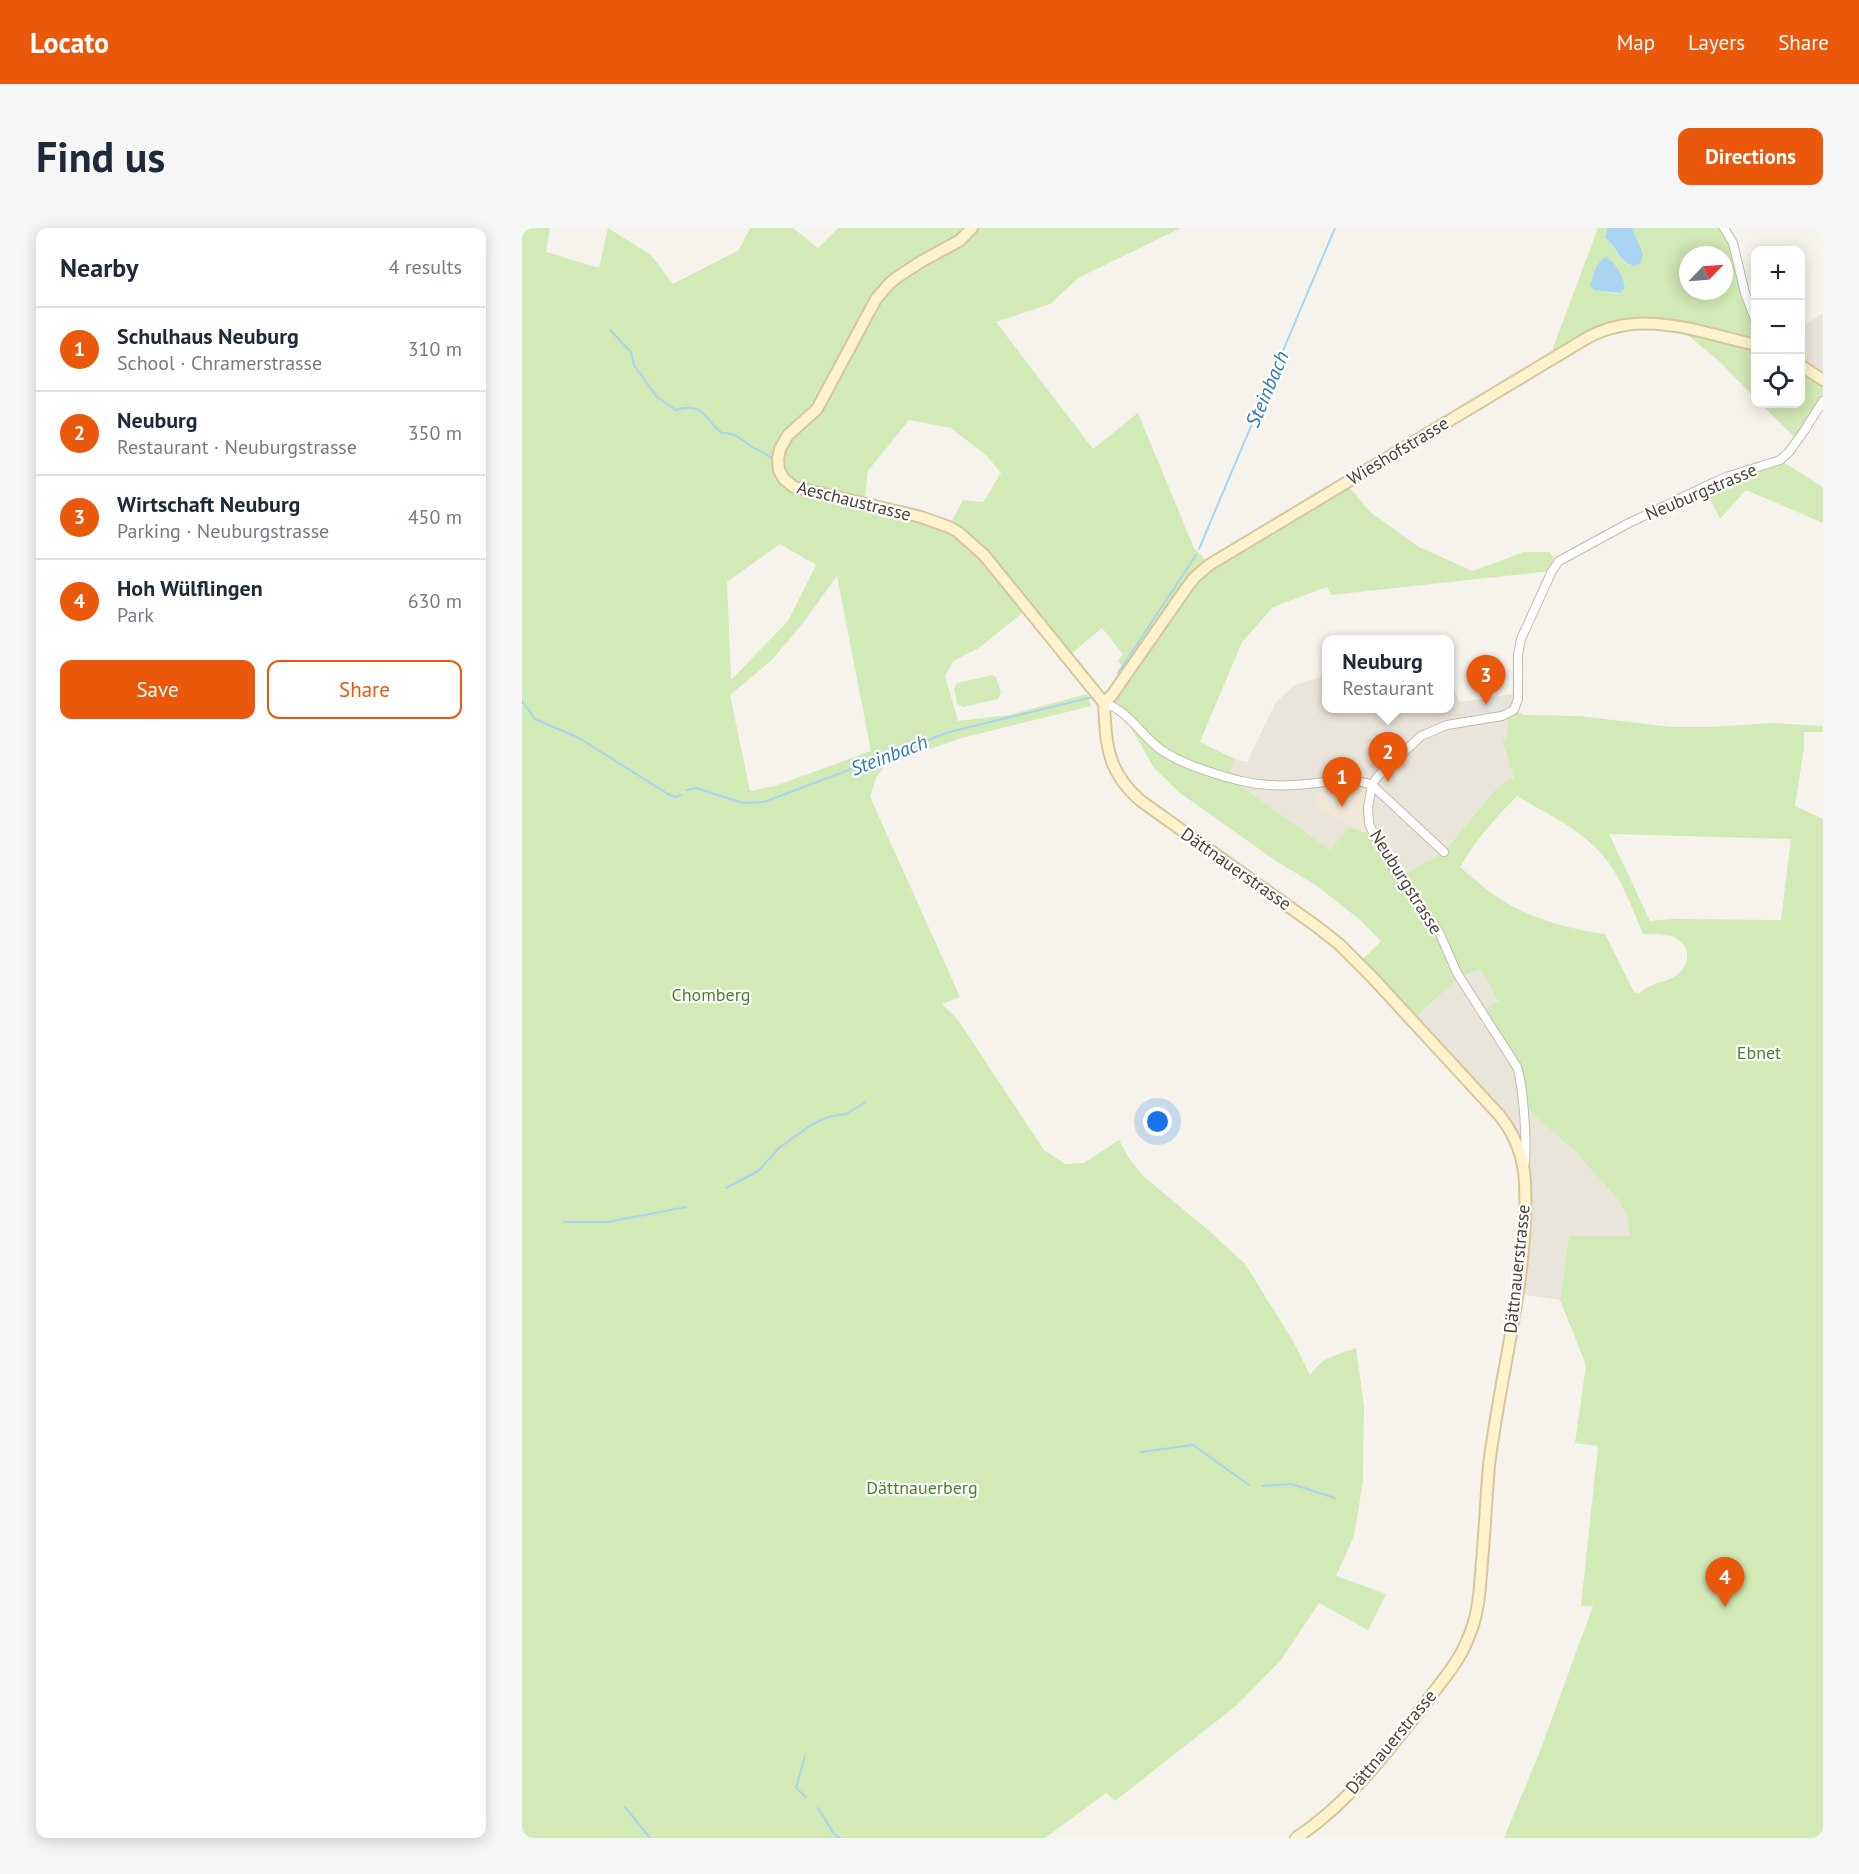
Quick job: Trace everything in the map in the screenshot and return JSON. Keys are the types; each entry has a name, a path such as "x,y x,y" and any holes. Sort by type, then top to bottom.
{"street":[{"name":"Aeschaustrasse","path":"972,228 959,241 896,278 883,291 868,313 817,409 785,439 779,453 779,470 784,479 794,487 921,517 958,532 984,555 1104,703"},
{"path":"1724,228 1733,243 1751,310"},
{"name":"Wieshofstrasse","path":"1104,703 1190,584 1209,565 1587,338 1616,326 1646,323 1751,344"},
{"path":"1805,368 1823,380"},
{"name":"Neuburgstrasse","path":"1524,1170 1526,1151 1517,1067 1457,973 1439,932 1373,835 1368,808 1372,785 1379,774 1425,733 1452,723 1502,716 1514,710 1518,699 1518,656 1521,639 1551,571 1559,561 1629,523 1704,487 1726,477 1780,460 1804,432 1823,401"},
{"path":"1104,703 1122,712 1148,739 1167,753 1234,779 1278,785 1347,782 1372,785 1444,852"},
{"name":"Dättnauerstrasse","path":"1104,703 1107,752 1114,770 1126,787 1141,801 1316,926 1349,954 1500,1116 1515,1140 1524,1170 1524,1235 1518,1294 1489,1469 1480,1596 1474,1622 1457,1660 1359,1785 1328,1814 1296,1838"}],"shaded area":[{"path":"1823,313 1823,380 1805,368 1805,324"},
{"path":"1322,676 1322,713 1454,713 1454,691 1460,702 1518,693 1516,708 1508,719 1508,739 1502,741 1514,778 1504,782 1495,790 1444,852 1399,877 1366,833 1350,827 1330,851 1228,777 1235,759 1247,762 1276,702 1295,685"},
{"path":"1507,697 1511,708 1507,710 1504,708 1504,712 1496,713 1495,709 1491,710 1491,714 1476,716 1475,712 1472,712 1472,716 1465,717 1463,703"},
{"path":"1322,782 1372,785 1371,830 1366,833 1358,831 1315,806"},
{"path":"1480,969 1498,1001 1482,1011 1513,1060 1529,1110 1593,1170 1623,1207 1628,1220 1630,1236 1569,1236 1560,1300 1518,1294 1525,1192 1515,1140 1412,1020 1460,977"}],"green space":[{"path":"522,228 550,228 546,252 599,268 608,228 651,255 673,284 739,250 750,228 793,228 818,248 838,228 1181,228 1078,278 1050,304 996,322 1093,449 1138,413 1194,548 1209,564 1345,482 1370,512 1419,547 1473,571 1524,552 1550,552 1556,564 1552,571 1331,595 1327,587 1273,607 1242,642 1200,742 1235,759 1228,777 1330,850 1350,827 1366,833 1371,830 1399,877 1444,852 1495,790 1504,782 1514,778 1502,740 1507,739 1508,719 1514,710 1524,715 1579,716 1672,727 1773,723 1823,726 1823,732 1804,732 1804,748 1795,806 1823,819 1823,1838 1504,1838 1540,1751 1593,1606 1581,1606 1598,1446 1575,1443 1586,1365 1560,1300 1569,1236 1630,1236 1627,1216 1619,1201 1574,1150 1522,1102 1519,1075 1482,1011 1498,1001 1480,969 1460,977 1412,1020 1359,963 1381,941 1359,919 1317,886 1276,861 1180,793 1154,768 1122,712 1104,703 1128,671 1118,661 1123,654 1102,628 1066,658 1027,609 979,648 953,661 945,676 958,721 1009,715 1087,694 1091,706 962,738 886,764 876,778 870,797 960,997 942,1004 958,1020 1044,1150 1065,1164 1084,1163 1119,1140 1144,1177 1245,1264 1293,1341 1310,1375 1325,1360 1356,1348 1364,1406 1363,1481 1354,1536 1336,1576 1386,1594 1368,1630 1319,1603 1281,1660 1237,1705 1115,1801 1106,1793 1045,1838 522,1838","holes":["909,420 951,428 987,456 1001,473 983,502 963,500 949,527 864,504 868,471","780,544 816,565 788,621 731,680 727,582","837,576 871,751 775,786 750,791 730,695 772,660 803,623","1517,796 1566,824 1589,841 1613,870 1643,934 1672,936 1685,947 1687,958 1681,971 1676,976 1650,986 1639,994 1634,992 1605,934 1538,918 1512,906 1460,867 1501,813","1609,834 1791,839 1781,920 1672,919 1650,921"]},
{"path":"1598,228 1607,228 1605,238 1623,261 1631,266 1641,263 1643,257 1632,228 1724,228 1730,246 1679,246 1679,300 1733,300 1733,255 1751,310 1751,394 1721,363 1679,328 1622,325 1551,359 1554,345","holes":["1605,257 1625,285 1624,289 1617,294 1597,290 1591,283 1599,263"]},
{"path":"1805,368 1823,380 1823,401 1798,441 1765,408 1805,408"},
{"path":"1780,460 1823,487 1823,523 1746,490 1720,519 1704,487"},
{"path":"992,675 996,677 1001,693 998,699 963,707 957,704 954,688 957,683"}],"water":[{"path":"1607,228 1632,228 1643,254 1641,263 1633,266 1621,258 1605,238"},
{"path":"1605,257 1616,266 1623,279 1625,288 1619,293 1594,290 1590,286 1597,266"}],"waterway":[{"name":"Steinbach","path":"1199,549 1335,228"},
{"path":"610,330 631,352 634,365 657,397 676,410 685,408 698,410 722,433 736,436 773,460"},
{"name":"Steinbach","path":"1118,673 1196,555"},
{"name":"Steinbach","path":"687,790 696,788 743,803 764,802 949,732 1093,697"},
{"name":"Steinbach","path":"522,701 535,719 579,738 668,794 675,797 681,795"},
{"path":"726,1188 758,1171 779,1148 811,1125 828,1117 846,1114 866,1102"},
{"path":"564,1222 608,1222 686,1207"},
{"path":"1141,1452 1193,1445 1249,1485"},
{"path":"1262,1486 1292,1484 1335,1498"},
{"path":"805,1756 796,1788 806,1797"},
{"path":"625,1807 650,1838"},
{"path":"818,1808 834,1834 840,1838"}],"place":[{"name":"Wirtschaft Neuburg","path":"1486,705"},
{"name":"Neuburg","path":"1388,782"},
{"name":"Schulhaus Neuburg","path":"1342,807"},
{"name":"Hoh Wülflingen","path":"1725,1607"}],"park label":[{"name":"Chomberg","path":"711,995"},
{"name":"Ebnet","path":"1759,1053"},
{"name":"Dättnauerberg","path":"922,1488"}]}
